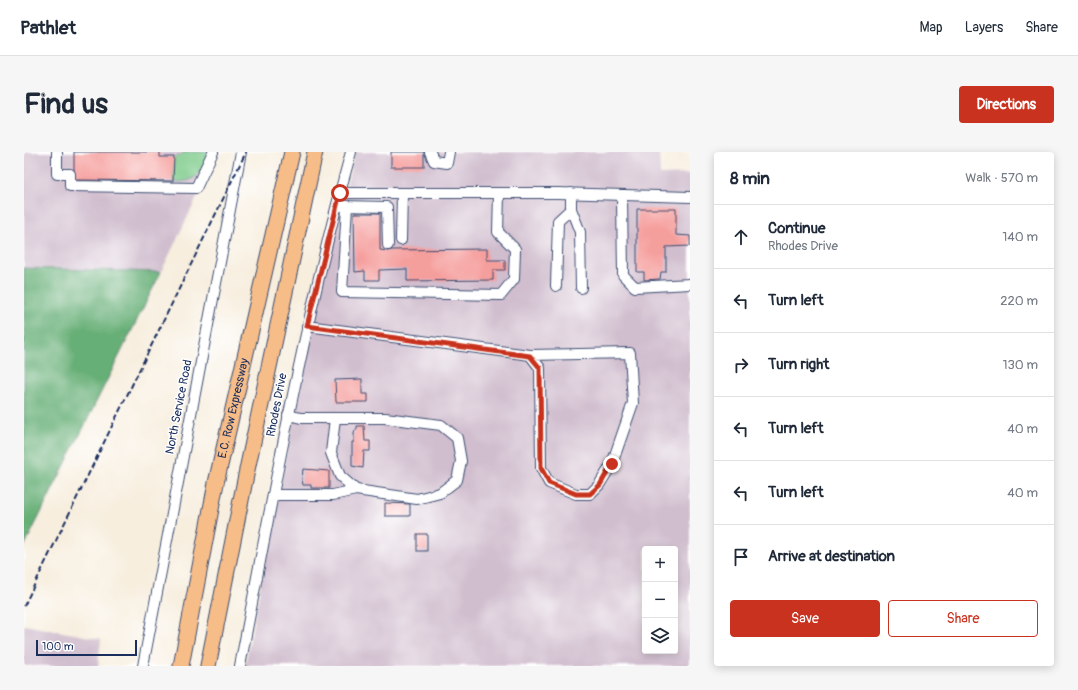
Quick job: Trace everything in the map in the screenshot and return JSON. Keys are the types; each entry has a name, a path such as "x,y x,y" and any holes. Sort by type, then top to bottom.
{"highway":[{"name":"E.C. Row Expressway","path":"181,666 216,483 292,152"},
{"path":"208,666 314,152"}],"street":[{"path":"57,152 57,174 70,174 70,186 196,188 213,152"},
{"name":"North Service Road","path":"143,666 242,152"},
{"name":"Rhodes Drive","path":"240,666 288,415 307,326 336,206 351,152"},
{"path":"430,152 434,161 447,163 449,152"},
{"path":"340,193 571,193 690,197"},
{"path":"401,240 402,193"},
{"path":"347,206 342,292 501,295 514,279 515,249 498,232 499,193"},
{"path":"571,193 571,209 580,232 580,288"},
{"path":"622,195 622,275 635,287 690,284"},
{"path":"336,206 387,207 388,245"},
{"path":"556,286 558,222 571,209"},
{"path":"307,326 530,356 630,353 633,403 612,464 600,485 590,494 576,494 549,483 541,468 540,368 530,356"},
{"path":"273,495 333,495 356,490 417,499 440,493 457,480 461,461 456,438 441,425 385,418 301,418 288,415"},
{"path":"335,418 331,453 340,476 356,490"}],"shaded area":[{"path":"24,152 219,152 161,272 24,268"},
{"path":"355,152 659,152 660,175 690,174 690,666 245,666 315,305"},
{"path":"24,625 101,639 98,666 24,666"}],"green space":[{"path":"185,152 210,152 198,175 182,182 173,182 174,157 180,156"},
{"path":"24,268 161,272 24,547"}],"building":[{"path":"74,152 160,152 160,157 174,157 173,181 76,180 74,169"},
{"path":"391,152 424,152 424,167 391,167"},
{"path":"637,209 676,209 676,235 690,236 690,246 666,247 666,272 661,272 660,279 644,280 644,272 637,272"},
{"path":"354,213 380,213 380,250 487,249 487,260 505,260 505,270 493,270 493,280 407,281 407,269 379,270 379,280 365,280 365,271 355,272"},
{"path":"362,379 362,394 368,394 368,402 336,402 335,380"},
{"path":"357,426 364,426 365,441 370,441 370,451 364,451 363,468 352,466 352,442 354,442 354,434 355,430 357,430"},
{"path":"303,469 329,471 329,488 311,488 311,485 303,485"},
{"path":"385,503 410,504 410,516 385,516"},
{"path":"417,534 427,534 427,551 417,551"}],"railway":[{"path":"24,606 246,152"}],"route":[{"path":"340,193 307,326 530,356 540,368 541,468 549,483 576,494 590,494 600,485 612,464"}]}
